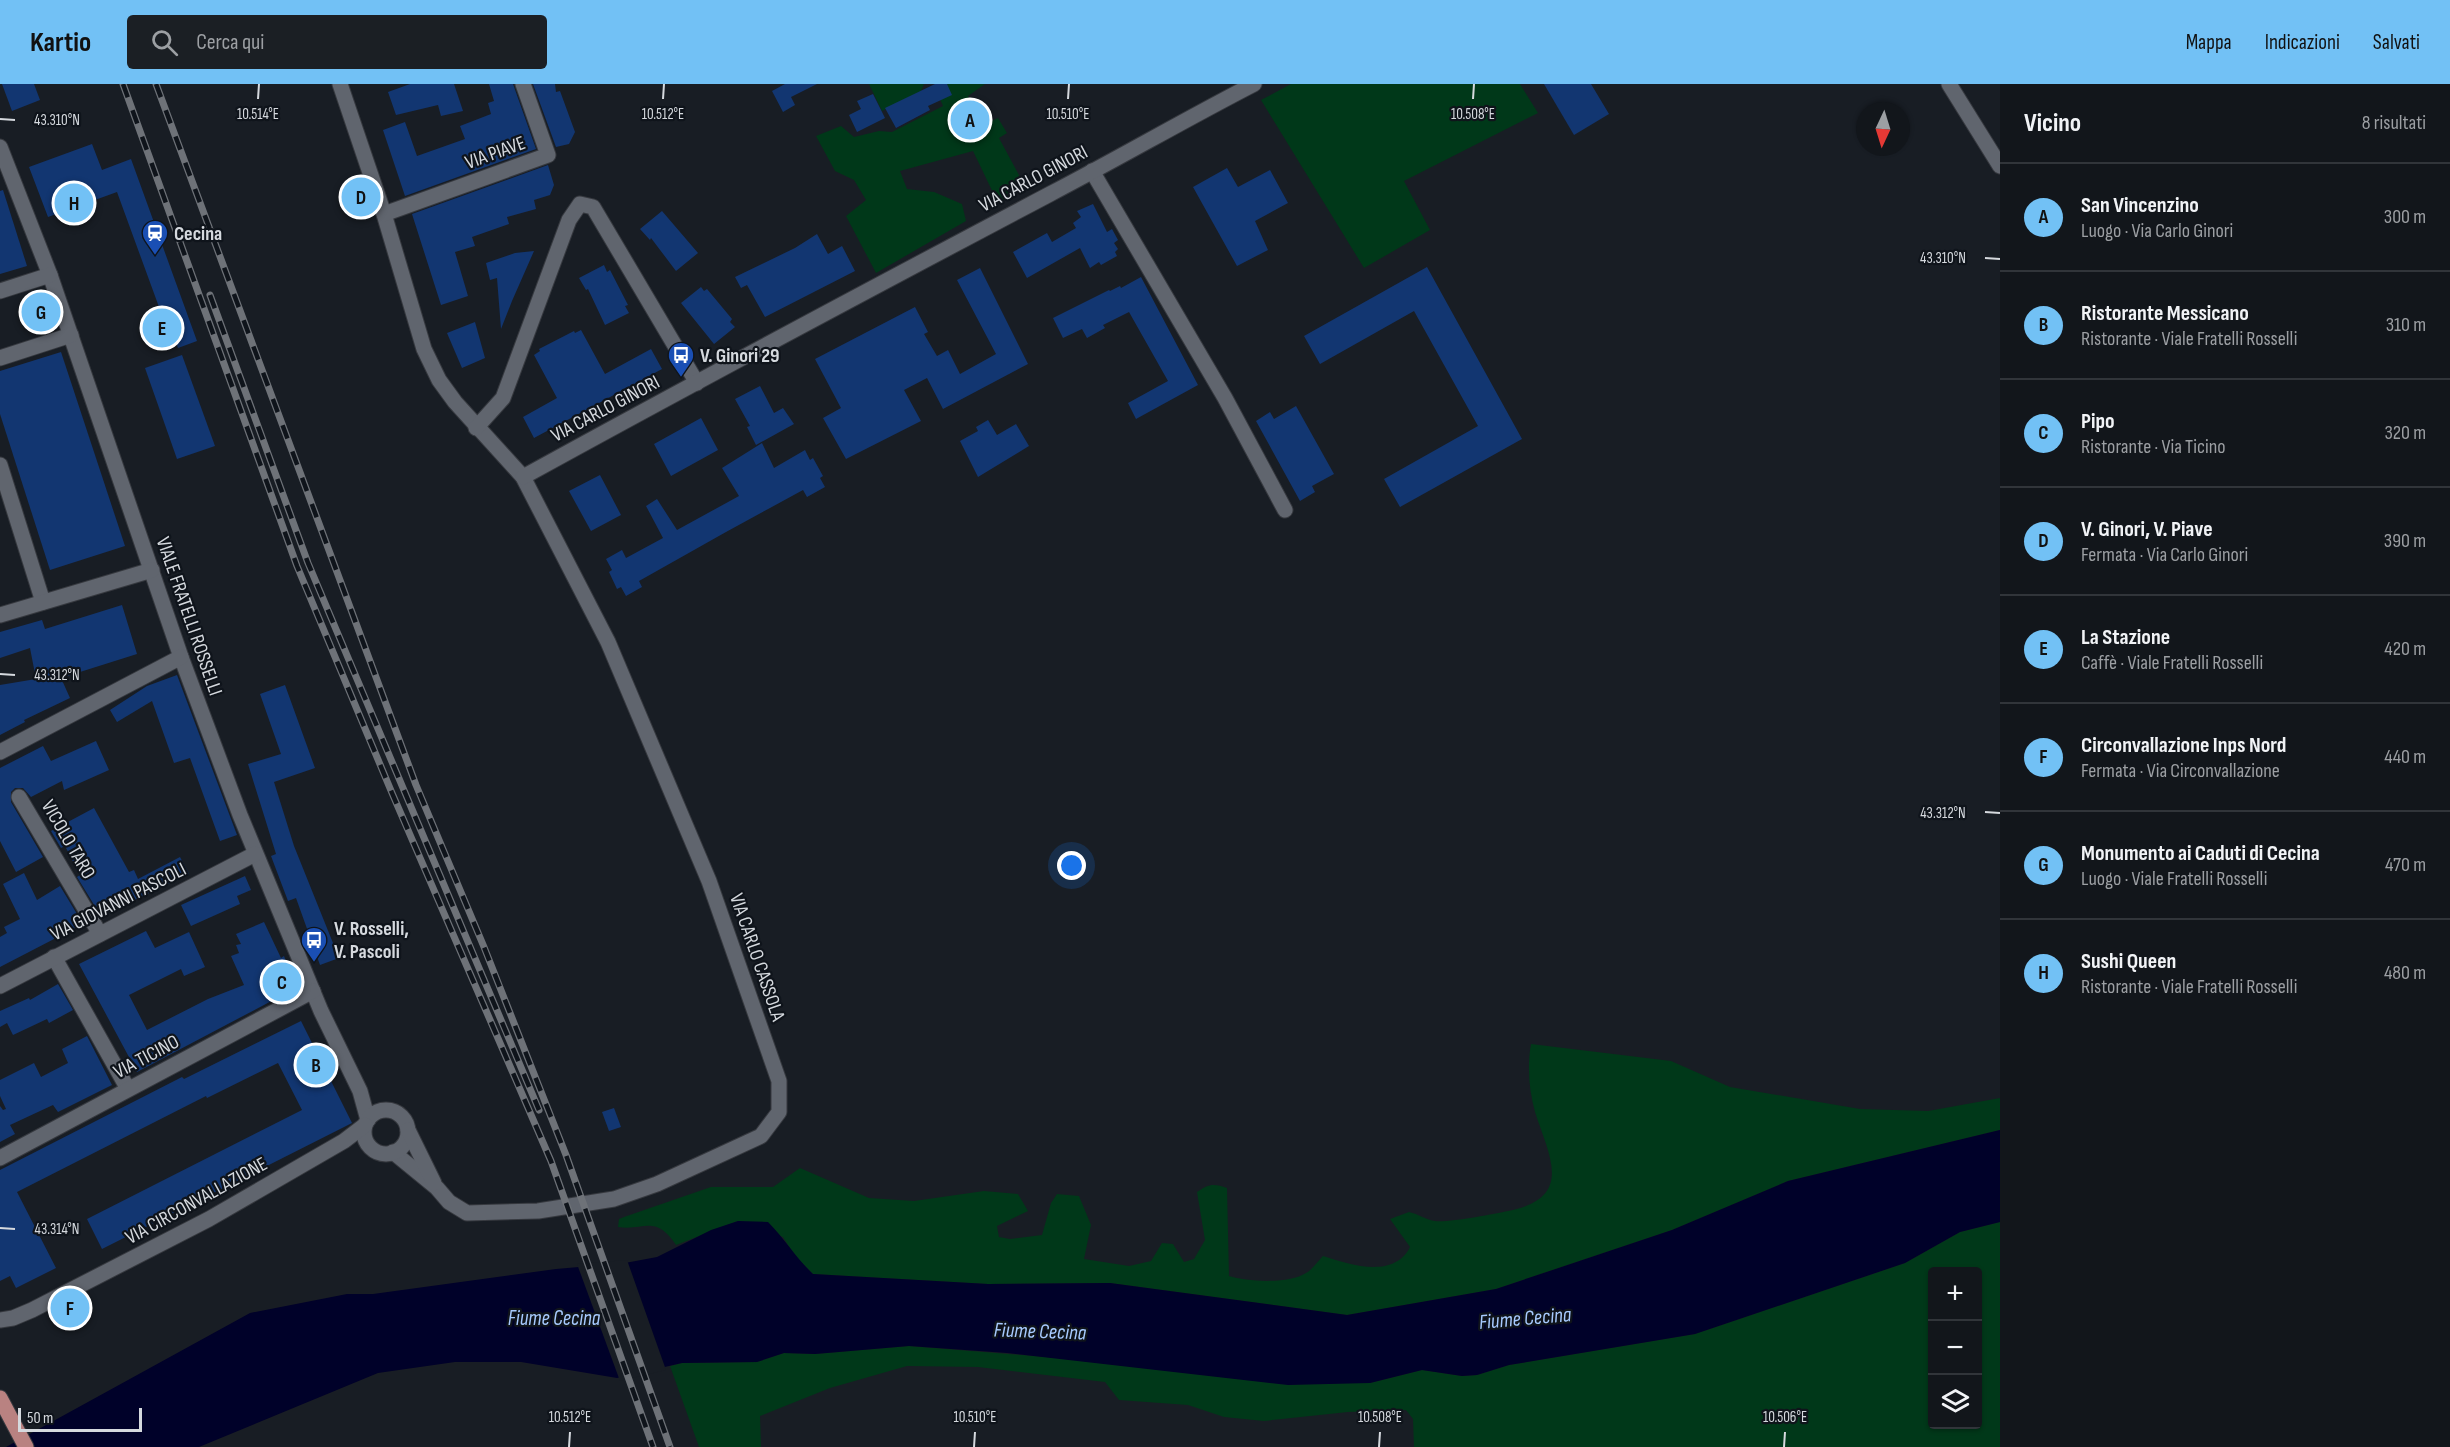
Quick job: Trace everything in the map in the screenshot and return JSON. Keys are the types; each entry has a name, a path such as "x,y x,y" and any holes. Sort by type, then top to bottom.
{"main road":[{"path":"0,1398 26,1447"}],"street":[{"path":"340,84 384,214 424,349 439,380 476,428 523,477"},
{"name":"VIA PIAVE","path":"384,214 548,155 523,84"},
{"name":"VIA CARLO GINORI","path":"523,477 1254,84"},
{"path":"1949,84 2000,166"},
{"name":"VIALE FRATELLI ROSSELLI","path":"1,150 50,275 181,657 255,854 313,991 360,1091 366,1122"},
{"path":"1092,171 1225,398 1285,510"},
{"path":"476,428 503,398 569,220 580,204 593,207 697,383"},
{"path":"0,291 50,275"},
{"path":"0,358 71,335"},
{"path":"0,465 43,602"},
{"name":"VIA CARLO CASSOLA","path":"393,1152 437,1188 449,1202 467,1213 537,1211 614,1199 657,1184 761,1136 779,1112 779,1081 709,881 608,642 523,477"},
{"path":"0,615 152,570"},
{"path":"0,752 181,657"},
{"name":"VICOLO TARO","path":"20,797 100,934"},
{"name":"VIA GIOVANNI PASCOLI","path":"0,986 255,854"},
{"path":"54,957 128,1089"},
{"name":"VIA TICINO","path":"0,1158 313,991"},
{"name":"VIALE FRATELLI ROSSELLI","path":"360,1091 383,1110"},
{"path":"383,1110 397,1113 406,1123 408,1130 404,1144 393,1152 379,1153 368,1144 365,1138 366,1122 372,1115 383,1110"},
{"name":"VIA CIRCONVALLAZIONE","path":"0,1320 13,1318 32,1310 177,1235 344,1141 366,1122"},
{"name":"VIA CARLO CASSOLA","path":"408,1130 437,1188"},
{"path":"344,1141 368,1144"}],"green space":[{"path":"869,84 924,84 921,91 882,111"},
{"path":"941,84 985,84 968,96 983,125 998,118 1007,133 999,138 1026,188 998,203 973,151 900,171 907,189 934,192 962,204 966,221 876,273 846,216 866,200 854,180 835,171 816,136 841,126 854,137 879,131 892,132 943,106 935,88"},
{"path":"1291,84 1520,84 1538,113 1404,181 1430,230 1364,268 1261,100"},
{"path":"1531,1044 1671,1061 1730,1087 1860,1109 1928,1111 2000,1098 2000,1130 1788,1181 1672,1230 1496,1289 1347,1315 1110,1283 988,1284 813,1274 794,1255 783,1237 738,1221 676,1245 669,1235 656,1227 618,1227 619,1219 711,1187 773,1187 800,1168 869,1198 914,1201 984,1191 1018,1194 1028,1211 997,1226 999,1237 1010,1239 1042,1235 1051,1203 1057,1194 1079,1196 1091,1225 1084,1259 1129,1266 1151,1261 1162,1243 1173,1244 1184,1262 1194,1259 1205,1240 1197,1192 1208,1186 1218,1185 1227,1188 1229,1276 1257,1281 1299,1277 1313,1268 1323,1256 1359,1266 1383,1266 1403,1257 1410,1247 1390,1219 1409,1212 1432,1220 1450,1221 1508,1211 1529,1205 1542,1196 1550,1186 1552,1173 1550,1159 1535,1112 1530,1087"},
{"path":"2000,1222 2000,1447 1414,1447 1413,1419 1406,1410 1348,1412 1264,1421 1224,1417 1188,1405 1119,1400 1105,1382 978,1367 907,1366 830,1388 760,1416 761,1447 699,1447 670,1366 682,1363 757,1362 784,1353 815,1354 909,1346 1370,1383 1422,1370 1462,1376 1477,1375 1509,1365 1695,1334 1905,1263 1960,1232"}],"water":[{"name":"Fiume Cecina","path":"2000,1130 2000,1222 1960,1232 1905,1263 1695,1334 1509,1365 1477,1375 1462,1376 1422,1370 1370,1383 1288,1385 1007,1353 909,1346 815,1354 784,1353 757,1362 682,1363 617,1378 521,1362 455,1362 378,1373 199,1447 6,1447 250,1313 347,1294 373,1294 556,1269 625,1263 657,1257 711,1230 738,1221 768,1222 813,1274 988,1284 1110,1283 1347,1315 1496,1289 1672,1230 1788,1181"}],"pier":[{"path":"627,1260 666,1370 620,1381 577,1264"}],"building":[{"path":"2,84 34,84 40,100 12,111"},
{"path":"410,84 454,84 463,111 441,116 438,105 396,115 388,92"},
{"path":"489,84 513,84 536,149 405,196 383,130 405,122 417,156 465,139 460,126 491,114 488,103 494,101"},
{"path":"533,84 555,84 556,92 560,91 575,132 569,144 556,147"},
{"path":"785,84 817,84 791,97 795,105 783,112 772,91"},
{"path":"935,84 947,84 952,95 928,106 930,110 896,128 885,108"},
{"path":"1544,84 1591,84 1609,114 1574,135"},
{"path":"873,94 885,118 857,132 849,115 861,109 857,101"},
{"path":"92,144 102,170 131,159 197,341 178,348 162,306 159,307 117,192 48,217 29,167"},
{"path":"548,165 554,185 550,195 534,200 536,209 507,217 509,224 472,237 475,246 455,252 468,296 441,305 412,214"},
{"path":"1227,168 1238,187 1270,170 1288,203 1255,221 1268,250 1237,266 1193,187"},
{"path":"3,190 27,266 0,274 0,191"},
{"path":"1093,204 1107,232 1112,229 1118,240 1114,243 1118,249 1115,252 1117,256 1101,265 1099,262 1090,268 1080,248 1027,278 1013,252 1047,233 1052,242 1076,228 1073,223 1081,217 1077,211"},
{"path":"662,211 698,253 676,271 651,238 650,240 640,229"},
{"path":"817,234 828,254 842,246 855,271 765,317 747,285 741,288 735,277 795,248"},
{"path":"534,251 501,329 497,278 490,280 486,263 515,253"},
{"path":"604,265 607,272 610,270 628,305 625,306 629,313 605,325 588,289 586,290 579,278"},
{"path":"1427,267 1522,439 1400,507 1384,479 1478,426 1414,311 1320,364 1304,336"},
{"path":"980,268 1028,364 943,409 927,378 904,390 921,421 846,459 823,418 841,408 815,359 915,307 928,332 924,334 937,356 948,350 960,374 996,354 957,280"},
{"path":"1141,277 1198,385 1136,419 1128,403 1168,381 1129,312 1103,325 1105,328 1087,338 1082,329 1063,338 1053,318"},
{"path":"701,287 704,291 707,289 732,319 730,322 735,327 714,344 681,303"},
{"path":"475,322 485,358 462,368 447,333"},
{"path":"581,330 605,374 651,349 662,369 534,438 523,417 557,398 534,355 540,351 539,349 574,331 575,333"},
{"path":"61,352 125,546 50,570 0,414 0,371"},
{"path":"182,355 215,446 177,459 145,368"},
{"path":"760,386 774,413 783,408 794,424 756,445 747,427 750,426 735,399"},
{"path":"1296,406 1334,474 1312,486 1315,492 1300,501 1256,421 1270,412 1274,419"},
{"path":"701,418 718,450 671,476 654,444"},
{"path":"988,420 997,435 1016,424 1029,446 978,477 960,441 978,431 976,427"},
{"path":"762,443 774,468 805,450 810,460 813,458 823,476 820,478 825,487 807,497 803,490 726,532 639,581 642,587 626,596 621,587 617,589 609,572 612,570 606,559 622,550 626,558 663,538 646,506 657,499 677,530 739,496 722,468"},
{"path":"600,475 621,515 591,531 569,491"},
{"path":"122,605 137,654 61,678 70,698 24,720 25,722 0,735 0,685 36,679 30,648 0,658 0,632 42,620 45,629"},
{"path":"177,675 237,835 220,841 190,758 174,763 152,701 117,722 110,710 147,686"},
{"path":"285,685 315,768 274,782 294,846 339,958 320,965 296,898 288,901 271,856 276,854 248,764 281,754 260,694"},
{"path":"96,741 109,770 64,790 62,781 31,797 23,788 15,788 11,792 11,802 43,857 16,872 0,841 0,768 43,746 51,761"},
{"path":"94,808 129,872 134,870 138,879 180,857 189,874 101,916 77,877 80,875 65,846 61,848 51,831"},
{"path":"24,873 37,900 60,886 83,924 0,967 0,937 7,933 4,927 20,919 3,884"},
{"path":"245,876 251,890 237,896 240,904 191,926 181,905"},
{"path":"264,922 281,958 284,956 296,988 137,1072 79,964 146,931 155,948 189,932 205,967 184,976 181,969 129,995 147,1030 208,999 244,985 231,956 239,953 236,945 241,944 236,934"},
{"path":"58,984 73,1010 49,1023 47,1019 13,1035 7,1023 0,1027 0,1011 29,998 30,1000"},
{"path":"301,1021 352,1123 102,1249 87,1219 302,1110 278,1063 207,1098 206,1096 17,1192 56,1268 16,1288 10,1276 0,1281 0,1170 182,1077 184,1079"},
{"path":"87,1036 112,1085 58,1112 53,1105 10,1125 15,1134 0,1142 0,1106 3,1110 6,1109 0,1096 0,1080 34,1063 41,1077 68,1063 62,1049"},
{"path":"614,1108 621,1127 609,1131 602,1112"}],"railway":[{"path":"123,84 297,566 551,1161 653,1447"},
{"path":"156,84 416,785 484,947 566,1155 670,1447"},
{"path":"210,295 308,563 539,1110"}],"place":[{"name":"San Vincenzino","path":"970,120"},
{"name":"V. Ginori, V. Piave","path":"361,197"},
{"name":"Sushi Queen","path":"74,203"},
{"name":"Cecina","path":"155,256"},
{"name":"Monumento ai Caduti di Cecina","path":"41,312"},
{"name":"La Stazione","path":"162,328"},
{"name":"V. Ginori 29","path":"681,378"},
{"name":"V. Rosselli, V. Pascoli","path":"314,963"},
{"name":"Pipo","path":"282,982"},
{"name":"Ristorante Messicano","path":"316,1065"},
{"name":"Circonvallazione Inps Nord","path":"70,1308"}]}
